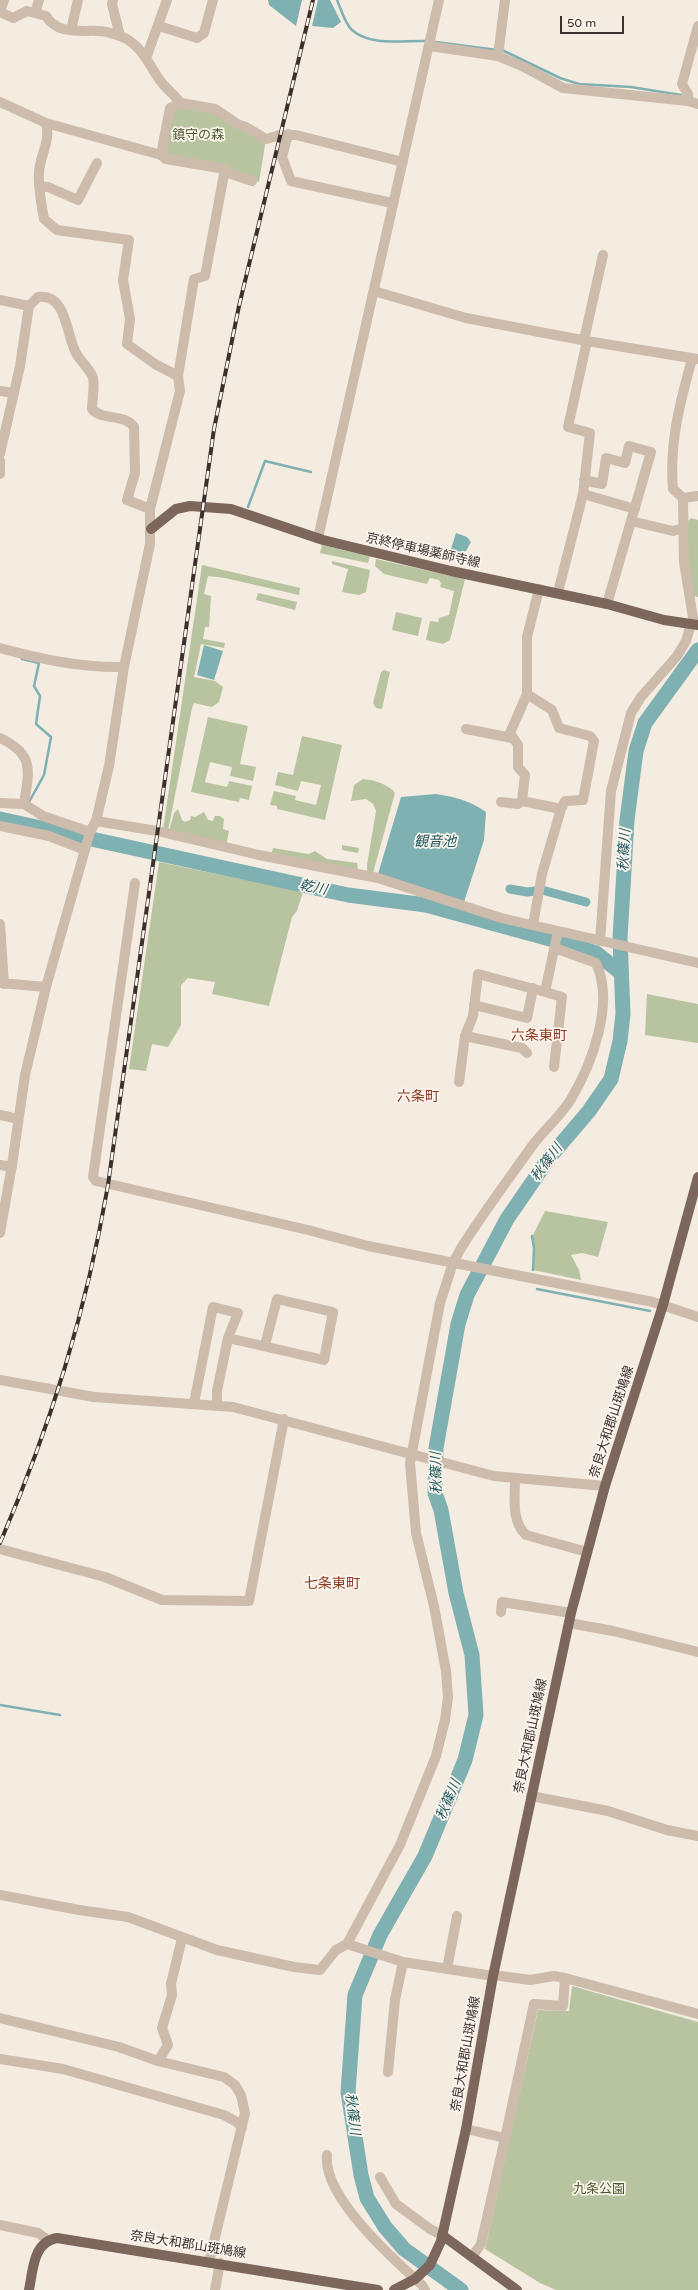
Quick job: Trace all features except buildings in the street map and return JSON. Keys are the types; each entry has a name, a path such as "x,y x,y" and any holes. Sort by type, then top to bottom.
{"main road":[{"name":"京終停車場薬師寺線","path":"151,529 176,509 190,506 208,506 231,509 294,532 451,571 558,592 664,620 696,624"},
{"name":"奈良大和郡山斑鳩線","path":"394,2290 417,2277 434,2260 442,2238 466,2129 493,1976 571,1613 604,1486 663,1306 698,1177"},
{"path":"442,2238 472,2257 518,2290"},
{"name":"奈良大和郡山斑鳩線","path":"48,2240 68,2239 352,2288 378,2290"},
{"path":"29,2290 39,2247 48,2240"}],"street":[{"path":"4,0 0,12 13,18 27,11 46,16 50,23 70,30 85,32 100,31 120,36 133,43 146,58 162,82 181,103"},
{"path":"35,13 39,0"},
{"path":"70,30 78,0"},
{"path":"113,0 112,4 120,36"},
{"path":"146,58 159,26 167,0"},
{"path":"159,26 197,38 204,33 213,0"},
{"path":"498,53 505,0"},
{"path":"318,538 374,291 392,203 430,46 435,1"},
{"path":"688,98 682,84 698,26"},
{"path":"430,46 498,53 563,88 688,98 698,104"},
{"path":"0,102 46,124 161,155 166,160 225,169 228,173 252,181"},
{"path":"161,155 170,108 181,103 215,109 238,124 266,139 288,134 358,149 403,162"},
{"path":"46,124 49,133 39,170 39,186 44,219 57,230 129,240 123,280 130,319 127,344 155,364 178,376"},
{"path":"288,134 282,157 291,181 392,203"},
{"path":"39,186 48,187 78,200 97,162"},
{"path":"0,1233 4,1187 12,1167 25,1075 46,987 90,832 96,821 109,766 124,667 151,529 150,509 180,391 178,376 194,279 205,276 225,169"},
{"path":"558,592 583,494 590,433 568,427 603,255"},
{"path":"374,291 466,318 586,341 695,359 677,415 673,443 673,489 684,498 698,496"},
{"path":"0,454 20,366 29,306 38,296 50,298 56,302 62,311 75,352 93,378 92,409 96,414 125,419 134,427 135,473 127,500 150,509"},
{"path":"0,300 29,306"},
{"path":"0,391 14,393"},
{"path":"584,480 602,484 606,458 625,462 629,446 652,452 607,604"},
{"path":"583,494 635,509"},
{"path":"600,941 611,791 631,713 641,697 671,665 683,647 691,624 696,624 684,562 684,498"},
{"path":"631,521 673,531 683,528"},
{"path":"522,801 525,775 518,767 518,745 510,733 528,694 527,637 539,589"},
{"path":"0,648 67,664 98,667 124,667"},
{"path":"528,694 552,710 559,728 590,736 594,741 583,800 565,801 561,809 542,874 533,925"},
{"path":"466,729 512,738"},
{"path":"0,738 16,746 27,759 28,774 24,804"},
{"path":"501,802 518,804 522,801 561,809"},
{"path":"0,803 24,804 43,816 90,832"},
{"path":"96,821 157,832 259,855 378,878 501,918 698,963"},
{"path":"0,826 49,836 85,850"},
{"path":"135,883 93,1177 96,1182 308,1230 368,1246 498,1270 663,1306 698,1317"},
{"path":"0,924 2,984 46,987"},
{"path":"545,992 558,932"},
{"path":"350,1946 400,1845 436,1756 445,1720 448,1697 446,1671 434,1606 416,1533 410,1463 415,1455 440,1303 454,1263 470,1233 540,1136 570,1100 592,1057 602,1011 602,976 596,964 555,948"},
{"path":"459,1082 465,1036 473,1016 478,974 562,997 554,1067"},
{"path":"474,1005 527,1018 533,988"},
{"path":"465,1036 522,1048 527,1053"},
{"path":"0,1115 18,1118"},
{"path":"0,1165 12,1167"},
{"path":"228,1338 265,1345 324,1360 333,1312 277,1299 265,1345"},
{"path":"194,1403 213,1308 238,1313 228,1338 217,1391 216,1405"},
{"path":"0,1380 94,1397 233,1406 457,1467 515,1479 604,1486"},
{"path":"0,1549 105,1577 162,1600 249,1601 284,1419"},
{"path":"515,1479 516,1520 519,1528 526,1535 587,1552"},
{"path":"502,1602 571,1613"},
{"path":"569,1623 613,1631 698,1652"},
{"path":"531,1796 608,1811 667,1830 698,1836"},
{"path":"0,1895 79,1910 128,1917 151,1924 182,1938 217,1950 254,1957 294,1968 320,1970 336,1950 350,1946 403,1962 493,1976 530,1980 554,1976 565,1978 698,2014"},
{"path":"447,1969 457,1916"},
{"path":"158,2061 168,2045 162,2028 172,1995 171,1984 182,1938"},
{"path":"388,2072 395,2000 403,1962"},
{"path":"472,2257 480,2244 534,2004 563,2006 565,1978"},
{"path":"0,2018 119,2047 158,2061 224,2077 235,2085 244,2103 245,2114 214,2263 215,2290"},
{"path":"0,2060 78,2073 224,2116 237,2122 242,2128"},
{"path":"466,2129 505,2138"},
{"path":"327,2156 326,2162 332,2179 345,2204 368,2233 417,2277 425,2290"},
{"path":"380,2177 396,2204 442,2238"},
{"path":"0,2225 38,2233 48,2240"}],"green space":[{"name":"鎮守の森","path":"181,103 215,110 266,139 259,182 161,155 170,108"},
{"path":"691,518 698,520 698,597 693,596 688,561 688,521"},
{"path":"322,545 370,556 368,563 320,553"},
{"path":"376,559 465,579 450,640 443,644 426,640 430,621 438,622 439,618 449,615 454,591 440,587 441,583 439,580 430,578 427,584 384,574 375,566"},
{"path":"332,561 370,570 366,592 359,595 342,592 348,569 332,564"},
{"path":"202,565 300,588 299,595 225,578 208,576 204,594 211,596 209,627 205,627 203,639 225,643 224,648 201,644 194,677 215,681 223,687 219,702 212,707 194,703 192,708 168,831 163,830"},
{"path":"258,593 297,602 295,610 256,600"},
{"path":"396,612 422,618 418,636 392,630"},
{"path":"384,670 390,672 382,709 376,708 373,703 381,672"},
{"path":"208,717 248,726 240,764 256,767 253,781 230,776 232,767 210,762 205,782 227,787 229,781 252,786 249,800 240,798 239,802 191,792"},
{"path":"302,736 342,745 325,820 277,809 277,806 270,805 274,791 296,796 295,800 316,805 321,785 301,781 298,791 275,785 278,772 293,775"},
{"path":"363,779 376,781 389,787 395,793 373,873 367,872 367,865 376,811 373,804 366,799 351,801 354,785"},
{"path":"178,809 182,820 185,822 190,820 191,816 195,817 204,812 208,820 213,821 215,816 220,816 224,819 223,829 229,831 226,845 169,831 174,813"},
{"path":"342,845 359,848 358,853 342,850"},
{"path":"273,848 309,854 315,851 327,859 357,863 358,870 271,855"},
{"path":"159,862 303,892 297,911 292,917 269,1006 212,994 215,982 188,978 181,985 181,1025 168,1047 152,1044 146,1071 129,1069"},
{"path":"647,994 698,1004 698,1043 645,1035"},
{"path":"545,1211 608,1222 598,1257 582,1253 571,1255 579,1270 581,1280 533,1270 534,1248 532,1237"},
{"name":"九条公園","path":"572,1986 698,2022 698,2290 556,2290 540,2283 485,2249 538,2010 569,2011"}],"water":[{"path":"268,0 302,0 296,26 269,5"},
{"path":"318,0 330,0 341,22 333,28 312,26"},
{"path":"456,533 467,537 471,542 466,551 455,554 450,552"},
{"path":"204,645 223,651 214,680 197,675"},
{"name":"観音池","path":"436,794 462,800 475,805 486,812 484,840 464,902 378,874 401,797"}],"waterway":[{"path":"337,0 347,24 352,30 360,35 369,39 388,42 427,41"},
{"path":"436,42 497,50"},
{"path":"502,50 560,78 579,84 631,87 681,95"},
{"path":"248,507 265,461 311,472"},
{"name":"秋篠川","path":"461,2290 404,2249 385,2227 367,2198 361,2175 348,2092 355,1995 380,1935 425,1856 465,1760 476,1715 472,1655 456,1593 441,1510 435,1493 436,1448 458,1324 467,1295 507,1219 549,1158 589,1111 611,1079 620,1041 623,1014 620,938 627,820 636,751 645,723 698,650"},
{"path":"22,659 39,663 34,686 40,696 36,724 51,737 44,775 29,802"},
{"name":"乾川","path":"0,819 348,895 426,905 579,947 596,953 620,972"},
{"path":"510,889 527,892 542,890 586,902"},
{"path":"532,1236 534,1248 533,1270"},
{"path":"537,1289 650,1311"},
{"path":"0,1705 60,1715"}],"railway":[{"path":"0,1543 51,1411 78,1323 99,1232 108,1185 214,429 239,306 313,0"}],"district":[{"name":"六条東町","path":"539,1036"},
{"name":"六条町","path":"418,1097"},
{"name":"七条東町","path":"332,1584"}]}
